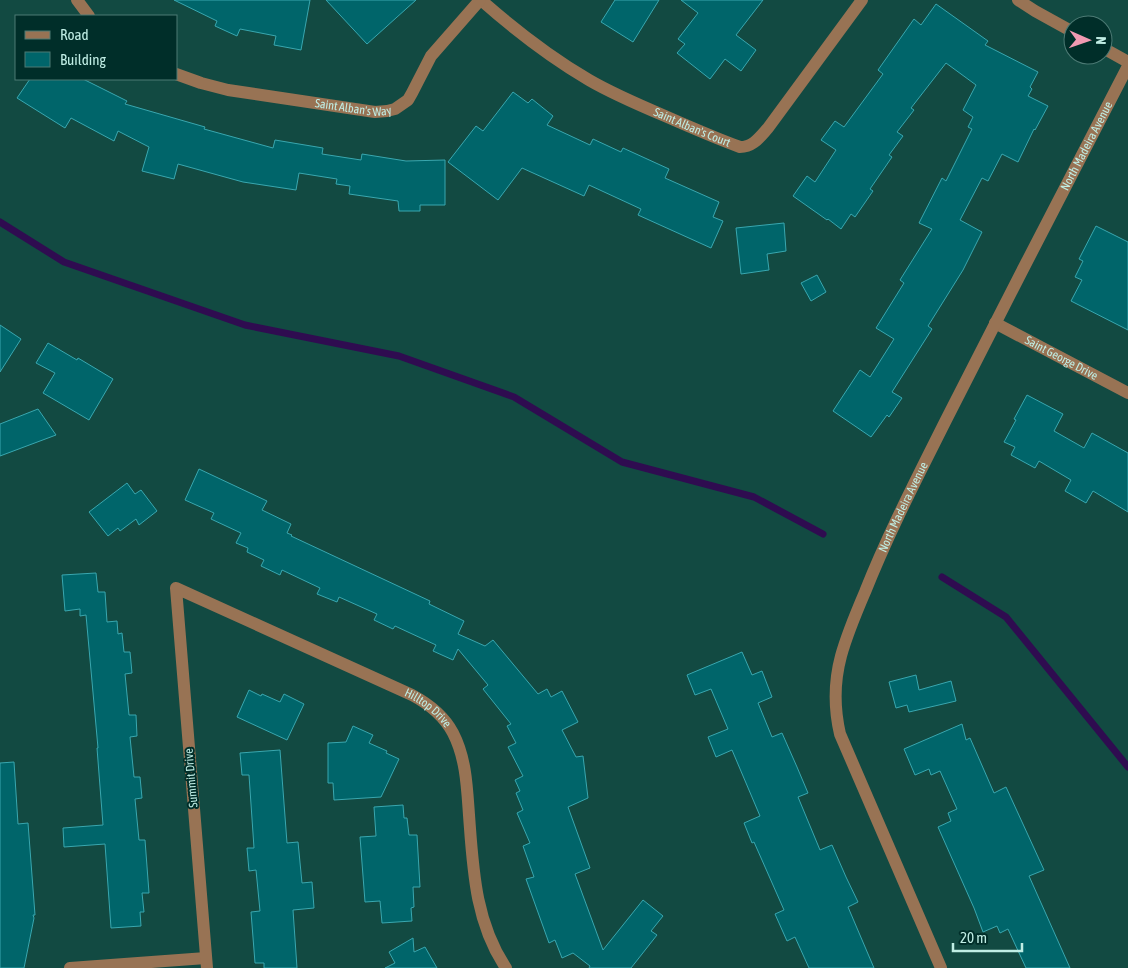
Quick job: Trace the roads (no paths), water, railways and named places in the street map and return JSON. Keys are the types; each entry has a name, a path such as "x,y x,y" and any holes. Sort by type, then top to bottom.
{"street":[{"path":"77,0 88,15"},
{"name":"Saint Alban's Court","path":"481,0 532,43 591,81 628,100 740,147 747,147 753,144 768,128 862,0"},
{"name":"Saint Alban's Way","path":"178,75 228,90 375,112 387,111 395,109 408,100 431,56 481,0"},
{"path":"1018,0 1063,26"},
{"path":"1113,54 1128,62"},
{"name":"North Madeira Avenue","path":"941,968 840,734 836,717 835,697 841,656 850,629 888,537 995,323 1128,66"},
{"name":"Saint George Drive","path":"995,323 1128,393"},
{"name":"Summit Drive","path":"176,588 206,963"},
{"name":"Hilltop Drive","path":"176,588 412,695 426,703 446,721 453,733 464,766 472,858 479,904 492,941 506,968"},
{"path":"70,968 206,963"}],"waterway":[{"path":"0,222 64,262 245,325 399,356 514,397 622,462 754,497 823,534"},
{"path":"942,577 1006,617 1128,767"}]}
